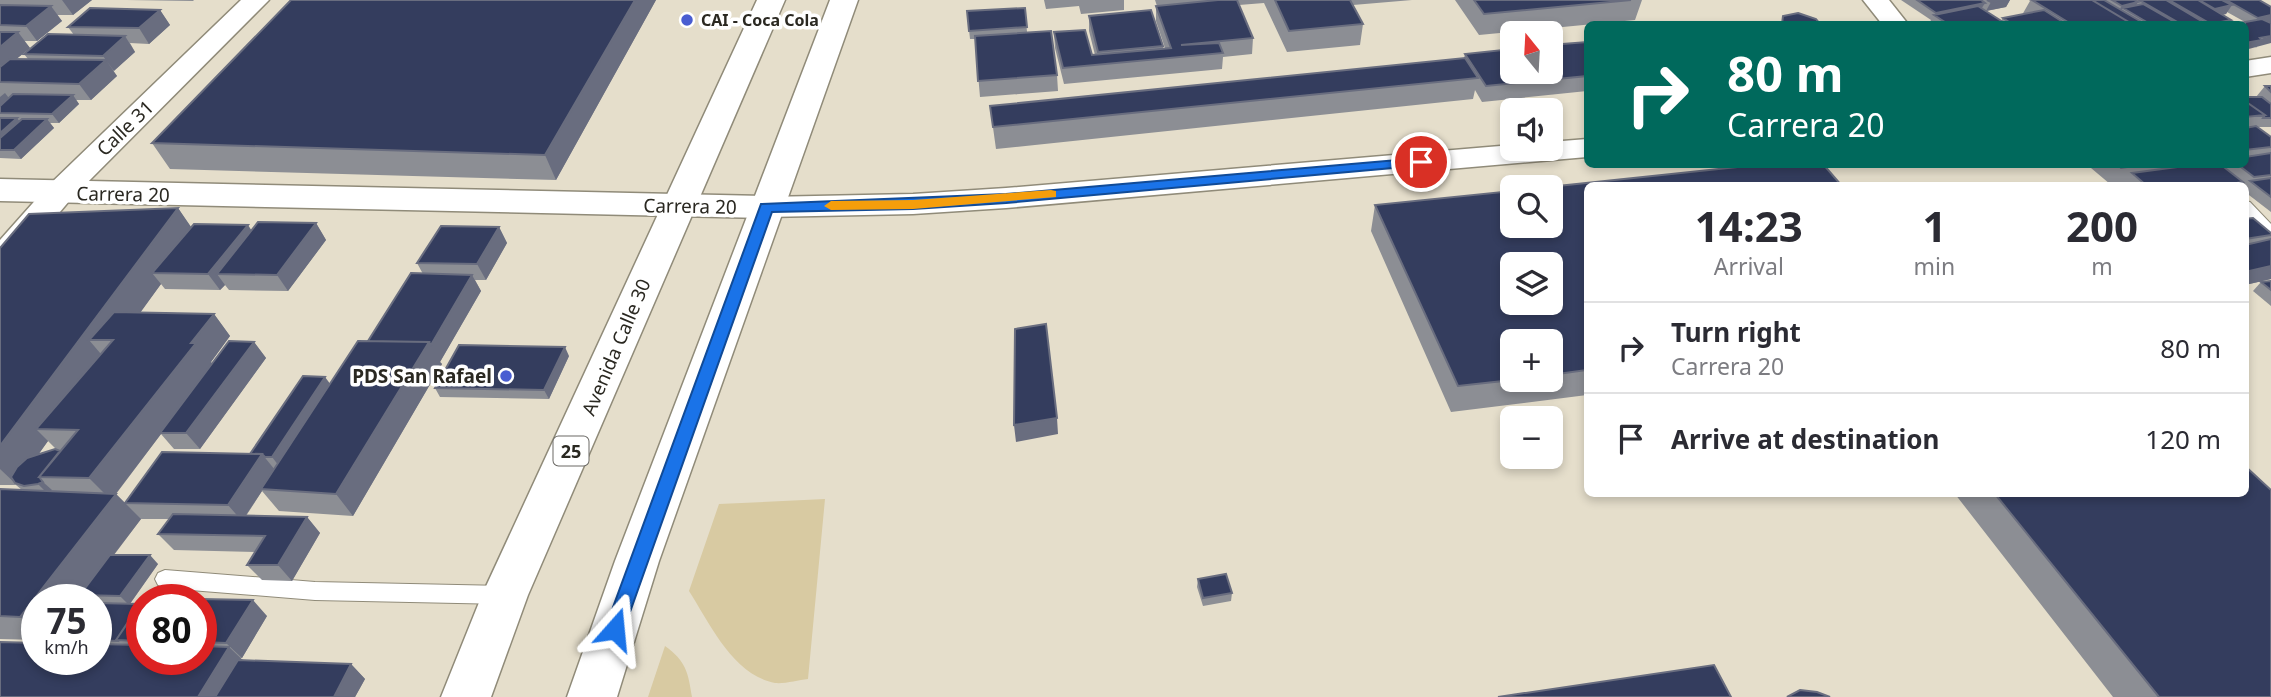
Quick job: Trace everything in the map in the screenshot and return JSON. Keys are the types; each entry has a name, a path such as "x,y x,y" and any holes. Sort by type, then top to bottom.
{"main road":[{"name":"Avenida Calle 30","path":"466,697 505,596 771,0"},
{"path":"592,697 637,561 844,0"},
{"name":"Carrera 20","path":"0,190 766,207"}],"street":[{"name":"Calle 31","path":"0,261 59,193 256,0"},
{"path":"1876,0 1893,21"},
{"path":"2249,68 2271,65"},
{"name":"Carrera 20","path":"766,207 913,204 1006,198 1584,148"}],"lane":[{"path":"2249,210 2271,233"},
{"path":"165,579 315,591 505,596"}],"shaded area":[{"path":"825,499 808,679 775,683 760,678 735,659 714,633 689,591 719,504"},
{"path":"665,646 678,657 685,668 692,697 648,697"}],"building":[{"path":"291,0 635,0 545,155 152,143"},
{"path":"1237,0 1253,38 1181,45 1219,43 1223,53 1063,68 1054,32 1085,30 1092,55 1171,48 1156,6"},
{"path":"1275,0 1350,0 1363,24 1289,31"},
{"path":"1474,0 1631,0 1484,14"},
{"path":"1917,0 1981,0 1985,3 1936,13"},
{"path":"2032,0 2092,0 2127,21 2066,21"},
{"path":"2092,0 2104,0 2140,21 2127,21"},
{"path":"2112,0 2134,0 2138,2 2122,6"},
{"path":"2139,0 2166,0 2201,21 2176,21"},
{"path":"2169,0 2198,0 2231,20 2206,21"},
{"path":"2199,0 2222,0 2232,5 2215,9"},
{"path":"2226,0 2259,0 2271,7 2271,15 2258,18"},
{"path":"2143,4 2173,21 2145,21 2123,8"},
{"path":"0,5 51,6 26,26 0,25"},
{"path":"1978,6 2001,21 1943,21 1934,15"},
{"path":"90,8 160,10 139,28 68,27"},
{"path":"1025,8 1027,27 969,31 967,11"},
{"path":"1151,10 1163,46 1098,52 1089,16"},
{"path":"2044,10 2061,21 2008,21 2003,18"},
{"path":"1798,13 1818,21 1782,21 1783,16"},
{"path":"2262,19 2271,23 2271,36 2249,42 2249,21"},
{"path":"1051,31 1057,75 978,81 975,36"},
{"path":"0,32 18,32 0,47"},
{"path":"48,34 125,36 103,56 24,54"},
{"path":"1584,42 1584,76 1563,78 1563,44"},
{"path":"1500,50 1500,84 1506,84 1486,86 1465,54"},
{"path":"1465,58 1478,78 993,127 990,106"},
{"path":"10,59 106,60 79,84 0,82 0,67"},
{"path":"13,94 73,95 52,114 0,113 0,106"},
{"path":"2249,97 2262,97 2271,104 2271,118 2263,118 2265,115 2249,104"},
{"path":"2249,104 2265,115 2249,117"},
{"path":"0,118 17,118 0,133"},
{"path":"22,119 47,119 14,150 0,150 0,138"},
{"path":"2256,126 2271,137 2271,147 2249,150 2249,127"},
{"path":"2271,153 2271,175 2254,177 2242,168 2249,168 2249,156"},
{"path":"1728,168 1826,168 1839,182 1595,182"},
{"path":"2170,168 2225,168 2243,182 2142,182 2132,173"},
{"path":"2271,178 2271,197 2250,181"},
{"path":"1584,183 1584,370 1563,373 1563,329 1500,329 1500,381 1458,386 1375,205 1500,192 1500,238 1563,238 1563,185"},
{"path":"178,208 0,446 0,248 29,214"},
{"path":"2249,218 2253,218 2271,235 2249,238"},
{"path":"258,222 316,223 277,275 217,274"},
{"path":"194,224 248,225 208,274 152,273"},
{"path":"441,226 499,227 477,264 417,263"},
{"path":"2271,239 2271,266 2249,271 2249,244"},
{"path":"411,273 472,275 431,345 429,342 368,341"},
{"path":"2271,281 2271,290 2261,282"},
{"path":"114,312 214,314 191,343 196,343 89,478 39,477 78,430 36,429 113,340 89,340"},
{"path":"1046,324 1057,418 1014,425 1015,329"},
{"path":"229,341 254,342 186,433 160,433"},
{"path":"358,341 429,342 336,494 261,489"},
{"name":"PDS San Rafael","path":"459,345 565,347 544,390 435,388"},
{"path":"303,376 325,377 272,457 250,454"},
{"path":"55,449 60,451 39,477 43,482 24,486 15,483 11,477 27,458"},
{"path":"162,452 262,454 228,505 125,503"},
{"path":"2249,470 2271,490 2271,697 2159,697 1997,497 2249,497"},
{"path":"0,489 116,494 46,584 21,584 20,617 0,616"},
{"path":"173,514 307,517 278,565 247,565 265,536 158,534"},
{"path":"110,555 150,555 129,584 126,584 120,596 112,596 112,584 88,584"},
{"path":"1226,574 1232,593 1203,598 1198,579"},
{"path":"217,599 253,600 226,643 217,643"},
{"path":"112,603 126,604 126,625 117,641 112,641"},
{"path":"126,625 126,640 116,640"},
{"path":"0,642 21,643 21,675 112,675 112,644 126,645 126,675 212,675 198,697 0,697"},
{"path":"217,647 229,647 217,666"},
{"path":"238,660 351,664 334,697 215,697"},
{"path":"1714,665 1731,697 1498,697"},
{"path":"1800,690 1817,692 1830,697 1787,697"}],"slow traffic":[{"path":"831,206 913,204 1051,194"}],"place":[{"name":"CAI - Coca Cola","path":"687,20"},
{"name":"PDS San Rafael","path":"506,376"}],"route":[{"path":"615,629 637,561 766,207 913,204 1006,198 1421,162"}]}
